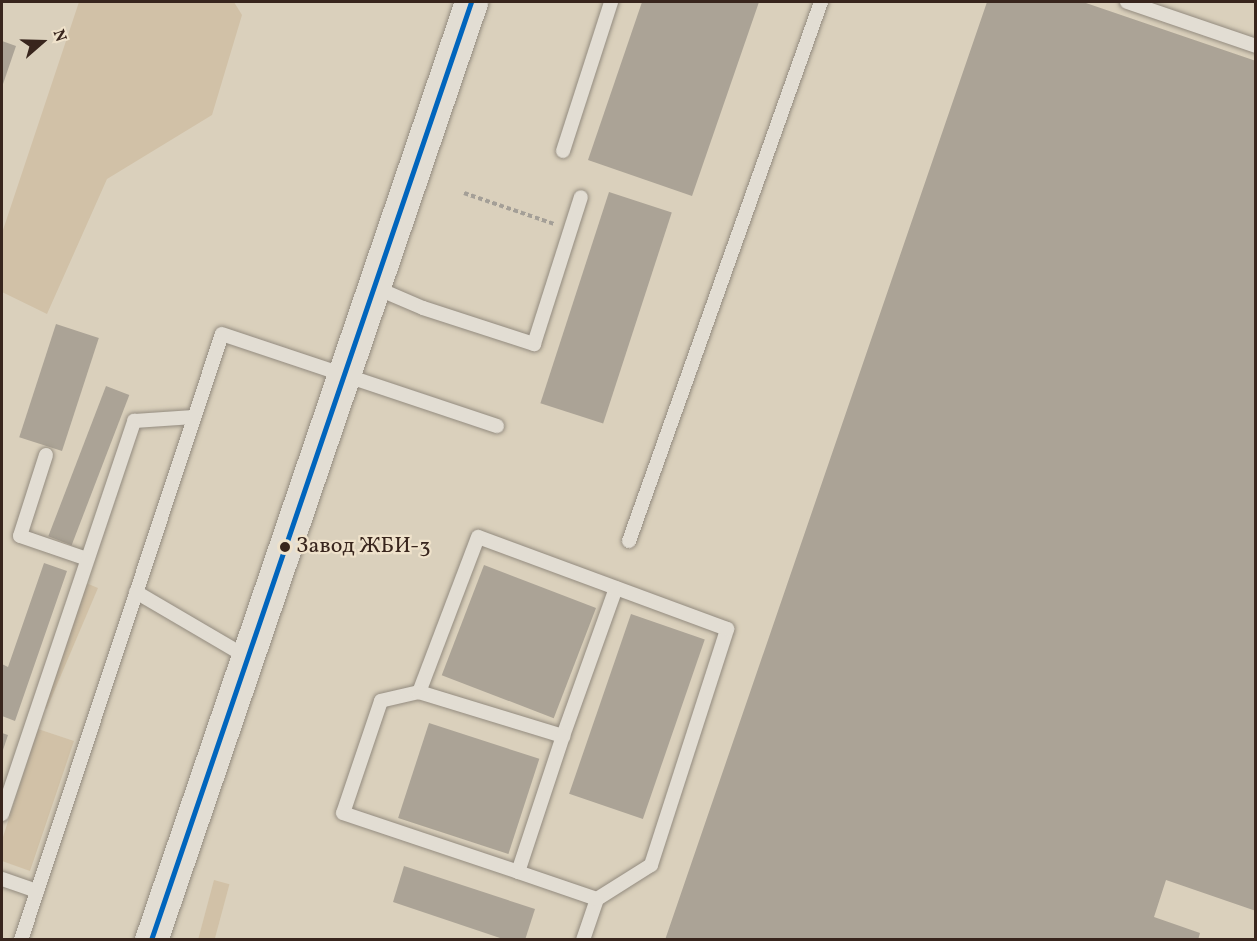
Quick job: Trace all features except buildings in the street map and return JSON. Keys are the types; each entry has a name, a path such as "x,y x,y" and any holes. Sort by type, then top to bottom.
{"main road":[{"path":"151,939 471,2"}],"lane":[{"path":"563,151 611,2"},
{"path":"629,541 821,2"},
{"path":"1127,2 1256,46"},
{"path":"374,287 423,308 534,344 581,197"},
{"path":"21,939 222,334 497,426"},
{"path":"2,814 134,421 194,417"},
{"path":"46,455 20,536 87,559"},
{"path":"419,692 478,537 727,629 651,865 597,900 583,939"},
{"path":"518,872 563,736 616,588"},
{"path":"136,592 247,657"},
{"path":"563,736 419,692 381,701 343,813 597,900"},
{"path":"2,879 37,891"}],"path":[{"path":"464,193 570,230"}],"shaded area":[{"path":"79,2 234,2 242,15 212,115 107,179 47,314 2,292 2,233"},
{"path":"86,583 98,588 47,709 35,704"},
{"path":"38,729 74,741 30,871 2,861 2,840"},
{"path":"214,880 229,884 214,940 198,940"}],"transit line":[{"path":"151,940 471,2"}],"place":[{"name":"Завод ЖБИ-3","path":"285,547"}]}
